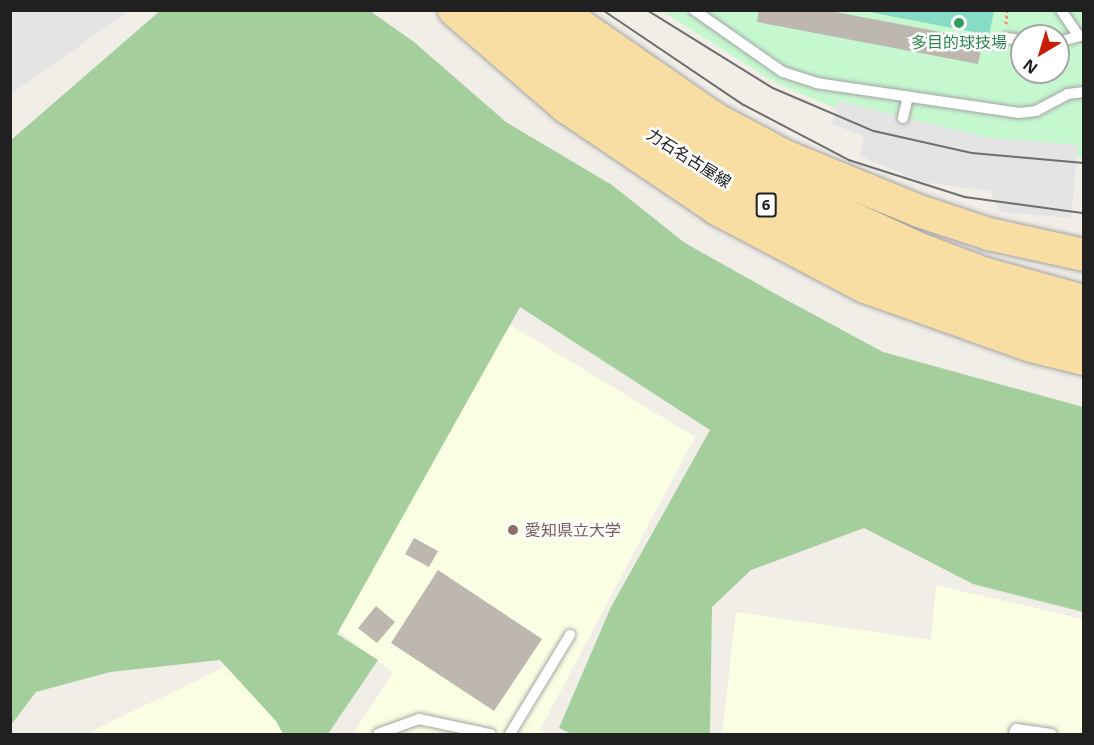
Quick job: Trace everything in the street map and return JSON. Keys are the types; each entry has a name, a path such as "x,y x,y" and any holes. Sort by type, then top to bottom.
{"main road":[{"name":"6","path":"454,10 566,107 717,209 865,287 1031,346 1083,358"},
{"name":"力石名古屋線","path":"486,10 638,127 773,209 915,275 997,304 1083,327"},
{"name":"力石名古屋線","path":"522,10 646,105 776,183 922,250 986,274 1083,301"},
{"path":"558,10 714,118 784,156 919,211 989,234 1081,251"}],"lane":[{"path":"694,10 760,58 798,79 1018,113 1036,111 1068,94 1083,92"},
{"path":"1061,10 1082,36"},
{"path":"1006,38 1010,38"},
{"path":"903,118 908,97"},
{"path":"510,735 570,635"},
{"path":"378,735 419,719 490,735"},
{"path":"1014,735 1016,729 1052,735"}],"shaded area":[{"path":"11,10 129,10 129,11 11,94"},
{"path":"838,101 984,137 1078,145 1071,218 1000,212 990,191 922,182 860,156 864,136 831,124"},
{"name":"愛知県立大学","path":"499,318 695,437 540,730 547,734 353,734 393,673 328,623"},
{"path":"936,585 1083,619 1083,734 722,734 736,612 931,640"},
{"path":"245,657 307,734 86,734"}],"green space":[{"path":"161,10 370,11 414,42 506,122 612,185 685,243 783,298 883,352 1083,407 1083,612 973,584 864,528 751,570 712,607 710,734 572,734 559,728 611,607 710,430 520,307 337,634 378,660 328,734 283,734 276,721 220,660 110,672 36,692 11,725 11,140"},
{"path":"662,11 1083,11 1083,158 874,124 776,83"},
{"name":"多目的球技場","path":"864,11 994,11 989,35"}],"building":[{"path":"759,10 825,10 983,40 978,64 757,22"},
{"path":"990,36 1008,40 1005,52 988,48"},
{"path":"414,538 438,551 429,567 405,554"},
{"path":"438,570 542,639 494,711 391,643"},
{"path":"376,606 395,622 377,643 358,628"}],"tram line":[{"path":"603,10 744,105 849,160 965,197 1084,213"},
{"path":"647,10 773,88 874,131 972,153 1084,163"}],"place":[{"name":"多目的球技場","path":"959,23"},
{"name":"愛知県立大学","path":"513,530"}]}
